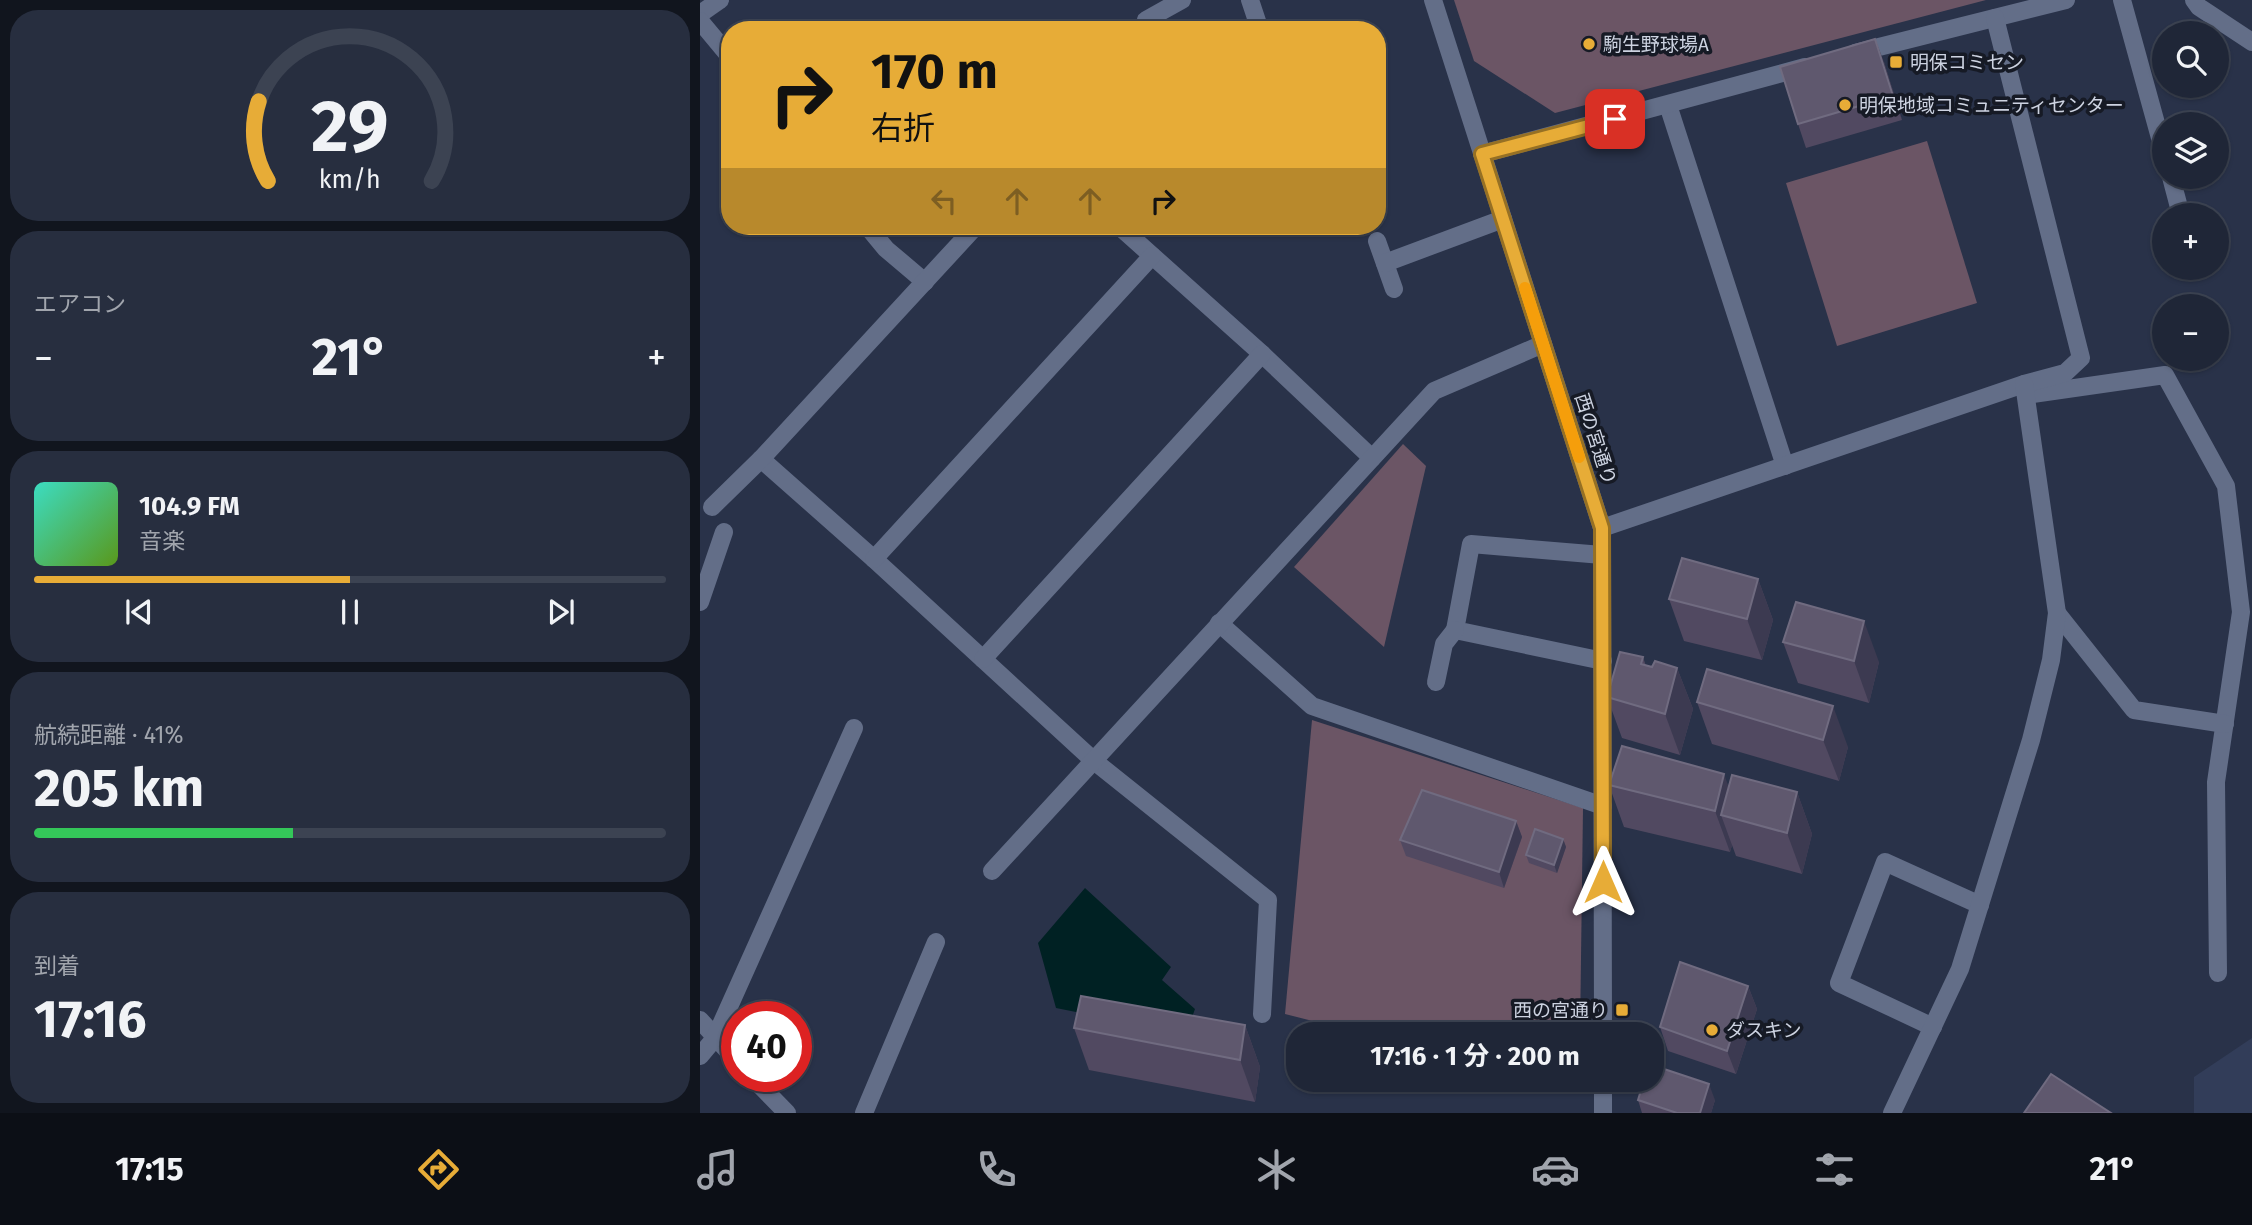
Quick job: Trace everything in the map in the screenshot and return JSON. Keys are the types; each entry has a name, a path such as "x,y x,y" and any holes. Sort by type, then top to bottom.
{"street":[{"path":"700,14 720,0"},
{"path":"1146,20 1182,0"},
{"path":"1251,0 1257,21"},
{"name":"西の宮通り","path":"1433,0 1602,528 1603,1022"},
{"path":"1482,154 2066,0"},
{"path":"2122,0 2153,112"},
{"path":"2194,0 2199,7 2252,42"},
{"path":"1602,528 1785,466 2025,390 2065,373 2081,358 1995,18"},
{"path":"700,21 721,46"},
{"path":"1668,105 1785,466"},
{"path":"1385,263 1503,219"},
{"path":"874,235 886,249 925,282"},
{"path":"712,507 761,459 968,235"},
{"path":"1129,235 1262,354 1372,458"},
{"path":"1377,241 1394,289"},
{"path":"874,559 1152,256"},
{"path":"992,872 1434,391 1543,344"},
{"path":"984,659 1262,354"},
{"path":"2025,390 2165,375 2226,486 2241,612 2217,782 2218,973"},
{"path":"1892,1113 1959,969 2031,740 2051,660 2057,613 2025,390"},
{"path":"761,459 1094,761 1268,900 1262,1014"},
{"path":"700,602 724,532"},
{"path":"1436,682 1444,644 1455,630 1471,544 1602,555"},
{"path":"2057,613 2134,710 2225,724"},
{"path":"1219,623 1312,706 1603,806"},
{"path":"1455,630 1603,661"},
{"path":"700,1056 715,1038 854,727"},
{"path":"1933,1027 1839,984 1885,862 1980,905"},
{"path":"863,1113 936,942"},
{"path":"700,1020 721,1044"},
{"path":"767,1092 787,1113"},
{"path":"1603,1092 1603,1113"}],"shaded area":[{"path":"1454,0 1986,0 1555,113 1474,61"},
{"path":"1927,141 1977,303 1837,346 1786,183"},
{"path":"1403,444 1426,466 1384,647 1294,567"},
{"path":"1312,720 1583,808 1580,1022 1317,1022 1285,1014"},
{"path":"1085,888 1171,967 1162,980 1195,1009 1186,1034 1056,1008 1038,943"},
{"path":"2252,1038 2252,1113 2194,1113 2194,1077"}],"building":[{"path":"1875,39 1893,96 1798,124 1780,67"},
{"path":"1682,558 1758,579 1747,619 1669,599"},
{"path":"1796,602 1864,621 1854,661 1783,642"},
{"path":"1620,652 1643,657 1641,664 1652,667 1655,661 1677,668 1665,714 1607,697"},
{"path":"1707,669 1833,706 1823,740 1697,702"},
{"path":"1622,746 1724,774 1715,811 1609,785"},
{"path":"1732,775 1797,792 1787,833 1721,815"},
{"path":"1422,790 1516,821 1499,872 1400,840"},
{"path":"1535,829 1563,839 1554,865 1526,855"},
{"path":"1680,962 1748,986 1727,1051 1664,1028 1664,1022 1662,1022"},
{"path":"1081,996 1245,1025 1240,1060 1074,1028"},
{"path":"1664,1069 1709,1084 1700,1113 1677,1113 1638,1100 1640,1092 1664,1092"},
{"path":"2051,1074 2111,1113 2024,1113"}],"slow traffic":[{"path":"1525,288 1579,457"}],"place":[{"name":"駒生野球場A","path":"1589,44"},
{"name":"明保コミセン","path":"1896,62"},
{"name":"明保地域コミュニティセンター","path":"1845,105"},
{"name":"西の宮通り","path":"1622,1010"},
{"name":"ダスキン","path":"1712,1030"}],"route":[{"path":"1603,882 1602,528 1482,154 1615,119"}]}
